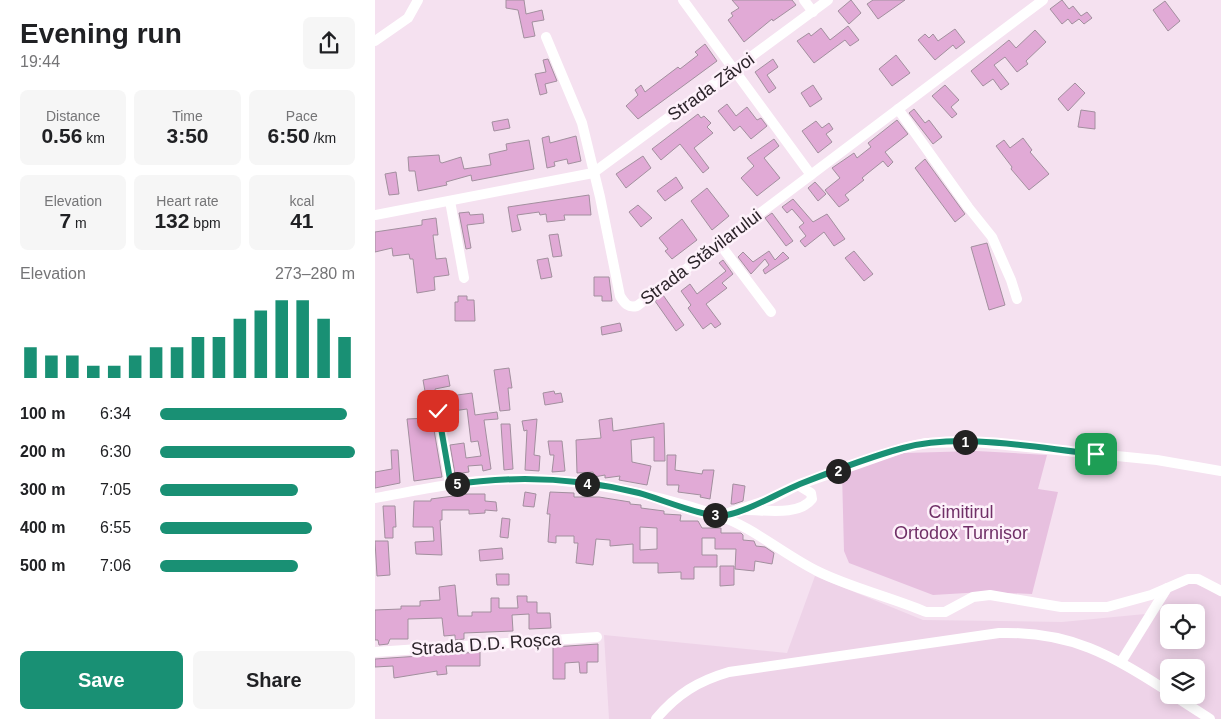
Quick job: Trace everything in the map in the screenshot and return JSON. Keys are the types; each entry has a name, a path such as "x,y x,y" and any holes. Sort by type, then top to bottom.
{"street":[{"path":"375,41 408,18 414,11 418,0"},
{"path":"683,0 811,175"},
{"path":"804,0 813,12"},
{"name":"Strada Zăvoi","path":"593,173 829,0"},
{"name":"Strada Stăvilarului","path":"593,173 600,197 620,296 625,304 631,307 637,306 1043,0"},
{"path":"375,216 593,173 582,123 546,38"},
{"path":"898,109 968,208 993,237 1017,299"},
{"path":"450,201 463,278"},
{"path":"719,243 771,312"},
{"path":"438,411 451,485"},
{"path":"719,516 771,499 798,485 903,448 926,443 975,442 1157,460 1221,471"},
{"path":"375,498 479,480 509,479 569,482 639,493 719,516 770,542 819,572 926,612 945,612 973,598 990,595 1061,606 1107,607 1151,595 1188,579 1197,579 1221,590"},
{"path":"741,510 796,509 808,504 812,499 811,493 798,485"},
{"path":"1121,662 1167,587"},
{"path":"656,719 670,702 690,687 706,679 729,672 765,665 999,633 1019,633 1059,638 1087,646 1121,662 1160,686"},
{"name":"Strada D.D. Roșca","path":"375,652 597,637"},
{"path":"1187,704 1210,719"}],"shaded area":[{"path":"815,576 923,620 1062,622 1145,614 1152,618 1160,607 1160,649 1205,649 1205,604 1162,604 1174,587 1192,583 1209,589 1221,597 1221,719 609,719 604,635 787,653"}],"green space":[{"name":"Cimitirul Ortodox Turnișor","path":"976,451 1047,455 1038,489 1058,492 1032,594 983,592 933,595 849,563 844,551 842,473 904,453"}],"building":[{"path":"506,0 524,0 526,14 542,10 544,20 532,22 535,36 524,38 518,10 506,8"},
{"path":"732,0 792,0 796,5 773,21 772,19 744,42 728,20 733,16 731,13 739,8"},
{"path":"851,0 861,13 849,24 838,11"},
{"path":"873,0 905,0 878,19 867,4"},
{"path":"1062,0 1069,9 1073,6 1081,16 1087,12 1092,18 1084,24 1079,19 1072,24 1068,19 1062,24 1050,9"},
{"path":"1165,1 1180,21 1168,31 1153,10"},
{"path":"848,26 859,40 850,46 845,40 814,63 797,41 809,33 811,36 821,28 830,40"},
{"path":"955,29 965,42 956,49 953,45 935,60 918,40 925,34 929,38 933,34 938,41"},
{"path":"1035,30 1046,42 1026,61 1028,64 1017,72 1005,57 994,65 1009,84 1001,90 993,79 983,86 971,71 1009,40 1016,48"},
{"path":"705,44 717,61 638,119 626,106 638,95 635,90 641,85 645,92 678,67 680,69 698,55 695,52"},
{"path":"896,55 910,73 892,86 879,69"},
{"path":"548,59 557,81 545,84 547,93 540,95 535,74 546,72 543,60"},
{"path":"773,59 778,67 767,75 776,88 769,93 755,72"},
{"path":"1075,83 1085,93 1068,111 1058,99"},
{"path":"813,85 822,99 810,107 801,93"},
{"path":"945,85 959,100 951,107 957,114 952,118 932,96"},
{"path":"727,104 736,116 747,107 757,120 761,118 767,126 751,139 740,126 734,131 718,111"},
{"path":"914,109 925,123 929,120 942,137 933,144 909,113"},
{"path":"1081,110 1095,112 1095,129 1078,127"},
{"path":"698,114 701,118 704,116 711,123 707,127 713,133 694,148 709,168 703,173 680,144 661,160 652,149"},
{"path":"508,119 510,128 494,131 492,122"},
{"path":"897,120 908,134 885,152 893,162 888,167 883,161 862,178 864,180 845,195 849,200 839,207 825,190 840,178 832,168 854,153 857,158 871,147 868,143"},
{"path":"816,121 822,128 829,123 833,129 826,134 832,142 818,153 802,131"},
{"path":"549,136 550,143 576,136 581,161 568,164 567,159 554,162 555,166 547,168 542,138"},
{"path":"1023,138 1032,150 1030,152 1049,174 1029,190 1011,169 1012,167 996,146 1004,140 1010,148"},
{"path":"774,139 779,146 764,158 780,178 757,196 741,178 754,166 747,158"},
{"path":"529,140 534,169 472,181 471,175 446,182 447,185 418,191 415,171 409,171 408,157 439,155 440,162 442,163 461,157 464,169 491,165 489,154 507,150 506,144"},
{"path":"643,156 651,168 626,188 616,174"},
{"path":"925,159 965,214 955,222 915,168"},
{"path":"396,172 399,194 389,195 385,174"},
{"path":"676,177 683,188 665,201 657,191"},
{"path":"815,182 826,194 818,201 808,188"},
{"path":"707,188 729,216 712,230 691,201"},
{"path":"589,195 591,215 564,215 565,220 547,222 546,214 540,215 539,212 517,215 521,230 512,232 508,207"},
{"path":"793,199 813,222 827,214 845,239 834,246 824,232 805,247 800,241 806,236 799,227 804,223 792,209 787,213 782,207"},
{"path":"638,205 652,218 641,227 629,212"},
{"path":"469,212 470,215 483,214 484,223 467,225 471,248 466,249 459,213"},
{"path":"772,213 793,241 786,246 765,218"},
{"path":"436,218 438,235 433,235 436,259 446,258 449,275 434,277 435,290 417,293 413,259 410,259 409,254 393,256 392,248 375,252 375,232 422,225 422,220"},
{"path":"682,219 697,240 672,259 665,251 668,249 659,238"},
{"path":"558,234 562,256 553,257 549,235"},
{"path":"987,243 1005,305 989,310 971,247"},
{"path":"769,251 775,260 783,252 789,258 765,274 763,270 769,265 765,259 751,274 738,257 743,252 753,262"},
{"path":"854,251 873,274 864,281 845,258"},
{"path":"548,258 552,277 541,279 537,260"},
{"path":"723,260 733,274 722,283 727,288 706,304 721,324 715,328 711,323 703,329 688,308 691,305 681,291 690,284 697,294 726,271 719,263"},
{"path":"594,277 609,277 612,301 602,301 602,296 594,296"},
{"path":"663,295 684,325 676,331 655,301"},
{"path":"458,296 467,296 467,300 474,300 475,321 455,321 455,302 458,302"},
{"path":"620,323 622,331 602,335 601,327"},
{"path":"509,368 512,388 508,388 510,410 500,411 494,370"},
{"path":"448,375 450,386 435,389 438,404 428,408 423,380"},
{"path":"554,391 555,394 561,393 563,402 545,405 543,393"},
{"path":"472,393 475,415 497,412 498,419 484,420 491,469 483,471 482,465 468,466 469,472 455,474 450,445 464,443 466,458 481,456 478,441 471,442 467,409 446,412 444,404 451,403 450,396"},
{"path":"428,418 429,425 433,424 442,477 414,481 407,419"},
{"path":"612,418 613,431 664,423 665,461 654,461 654,437 631,440 632,462 651,466 647,485 619,480 620,476 605,478 605,475 594,477 593,472 577,473 576,440 601,438 599,420"},
{"path":"537,419 534,455 540,456 539,471 525,470 527,430 524,431 522,421"},
{"path":"501,424 510,424 513,469 504,470"},
{"path":"548,441 562,441 565,471 552,472 554,455 550,455"},
{"path":"391,450 398,450 400,483 375,488 375,472 392,469"},
{"path":"667,455 676,455 675,470 702,474 703,470 714,470 710,499 700,497 701,495 678,492 679,485 667,485"},
{"path":"733,484 745,486 743,501 731,504"},
{"path":"525,492 536,494 534,507 523,506"},
{"path":"550,492 574,493 574,497 599,497 630,502 630,504 641,505 641,508 664,511 664,514 681,515 680,521 698,521 702,528 721,528 721,533 741,533 743,540 754,541 756,546 765,547 774,553 772,564 755,561 754,571 735,569 736,549 715,549 715,538 702,538 702,555 717,555 717,567 694,567 694,579 681,579 681,572 658,573 658,563 633,563 633,544 610,546 610,540 596,539 593,565 576,563 578,543 574,543 574,536 556,536 556,543 548,542 550,514 547,514","holes":["640,527 657,528 657,549 640,550"]},
{"path":"468,494 485,494 485,501 496,502 497,511 485,510 485,513 469,514 469,510 442,510 442,520 440,520 442,555 416,554 415,542 434,541 433,527 413,527 414,501 431,501 431,499"},
{"path":"383,506 395,506 396,527 393,527 393,538 385,538"},
{"path":"502,518 510,519 508,538 500,537"},
{"path":"375,541 388,541 390,575 377,576"},
{"path":"502,548 503,559 480,561 479,550"},
{"path":"720,566 734,566 734,585 720,586"},
{"path":"496,574 509,574 509,585 497,585"},
{"path":"455,585 458,616 472,616 472,612 491,612 491,598 499,598 499,608 518,608 517,596 527,596 527,602 537,602 537,613 550,613 551,628 529,629 529,614 512,615 513,631 464,633 464,639 455,640 455,635 444,636 442,618 408,619 408,639 390,639 388,644 379,645 378,640 375,640 375,610 401,609 401,606 420,606 420,601 440,600 439,587"},
{"path":"598,644 598,662 587,662 587,673 580,673 579,662 565,663 565,679 553,679 553,647"},
{"path":"480,652 480,666 446,666 447,674 437,675 437,671 394,678 393,666 375,667 375,659"}],"route":[{"path":"438,411 451,485 479,480 538,479 600,485 639,493 719,516 771,499 798,485 903,448 926,443 975,442 1096,454"}]}
